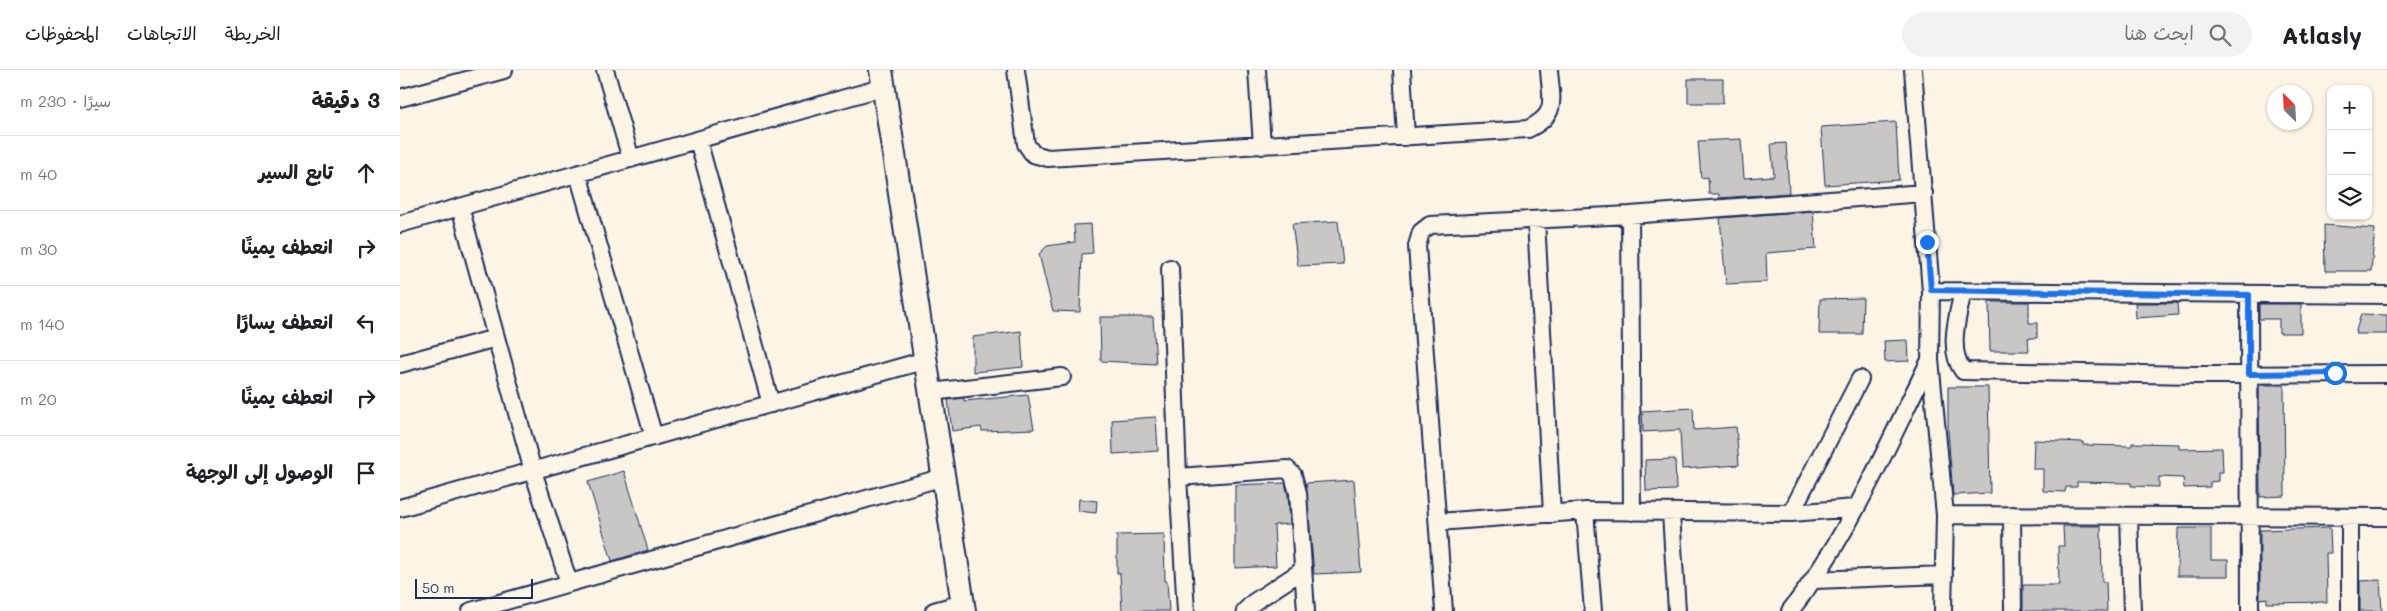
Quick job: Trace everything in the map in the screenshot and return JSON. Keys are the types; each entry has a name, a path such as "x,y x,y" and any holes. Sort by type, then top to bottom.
{"street":[{"path":"400,98 504,70"},
{"path":"605,70 631,159"},
{"path":"1016,70 1026,144 1033,154 1048,158 1528,129 1543,122 1551,108 1549,70"},
{"path":"1257,70 1262,146"},
{"path":"1402,70 1406,137"},
{"path":"1913,70 1931,290 1930,360 1946,515 1943,611"},
{"path":"400,224 698,140 883,79 964,607 934,611"},
{"path":"698,140 771,404"},
{"path":"578,174 654,437"},
{"path":"1444,611 1417,246 1421,232 1430,225 1536,220 1924,194"},
{"path":"460,207 533,471 569,583"},
{"path":"1630,214 1632,512"},
{"path":"1536,220 1552,514"},
{"path":"1170,268 1178,477 1186,611"},
{"path":"1931,290 2249,295 2387,295"},
{"path":"1963,291 1956,324 1955,354 1957,363 1963,371 2198,375 2387,374"},
{"path":"2249,295 2250,611"},
{"path":"400,364 496,338"},
{"path":"400,508 926,360"},
{"path":"1790,611 1815,580 1855,508 1930,360"},
{"path":"931,392 1062,377"},
{"path":"1791,513 1860,380"},
{"path":"1178,477 1287,469 1293,475 1298,493 1306,611"},
{"path":"472,611 944,477"},
{"path":"1438,522 1585,511 1791,513 1855,508"},
{"path":"1585,511 1593,611"},
{"path":"1671,513 1677,611"},
{"path":"1946,515 2387,517"},
{"path":"2012,515 2013,611"},
{"path":"2129,516 2132,611"},
{"path":"2350,518 2350,611"},
{"path":"1245,611 1254,602 1303,570"},
{"path":"1815,580 1944,575"}],"building":[{"path":"1688,79 1723,79 1723,103 1688,103"},
{"path":"1896,122 1899,180 1825,185 1821,127"},
{"path":"1741,139 1744,178 1774,176 1771,144 1786,143 1789,193 1719,198 1719,194 1709,194 1708,177 1701,178 1698,141"},
{"path":"1813,211 1816,249 1766,253 1767,282 1726,284 1720,218"},
{"path":"1338,221 1343,264 1298,266 1292,224"},
{"path":"1091,224 1093,253 1082,254 1080,312 1053,311 1039,254 1047,246 1075,242 1074,225"},
{"path":"2324,225 2375,229 2371,271 2325,271"},
{"path":"1863,298 1862,334 1819,334 1820,299"},
{"path":"1989,302 2029,302 2029,323 2037,323 2037,338 2028,338 2029,351 1990,351"},
{"path":"2135,303 2177,303 2178,315 2136,318"},
{"path":"2259,304 2301,304 2301,333 2279,333 2279,319 2259,319"},
{"path":"2361,314 2387,315 2387,334 2355,334"},
{"path":"1100,317 1153,317 1156,364 1101,361"},
{"path":"1021,331 1023,367 973,372 973,337"},
{"path":"1908,340 1909,361 1885,362 1884,341"},
{"path":"2259,385 2284,385 2285,496 2260,497"},
{"path":"1948,387 1988,387 1990,493 1953,495 1948,431"},
{"path":"1028,395 1034,429 982,431 981,427 952,431 948,400 964,398 964,401"},
{"path":"1693,408 1694,430 1736,427 1739,465 1682,469 1680,430 1643,432 1642,411"},
{"path":"1156,417 1158,451 1113,454 1112,420"},
{"path":"2034,440 2083,442 2083,445 2132,446 2132,443 2179,444 2179,449 2222,448 2223,472 2218,472 2218,481 2210,482 2210,487 2184,488 2183,478 2159,477 2159,487 2131,486 2131,483 2077,482 2077,487 2066,487 2065,492 2043,491 2043,469 2033,469"},
{"path":"1675,459 1676,490 1646,491 1645,460"},
{"path":"624,471 648,550 612,561 588,482"},
{"path":"1354,480 1361,572 1314,574 1306,483"},
{"path":"1285,483 1288,495 1290,524 1274,525 1276,566 1235,568 1235,485"},
{"path":"1079,499 1097,501 1096,513 1078,511"},
{"path":"2063,526 2101,526 2102,582 2106,582 2107,611 2023,611 2023,585 2059,585 2058,546 2064,546"},
{"path":"2178,528 2211,528 2211,560 2228,560 2228,576 2177,576"},
{"path":"2330,528 2331,553 2326,553 2327,602 2267,603 2267,598 2260,599 2260,530"},
{"path":"1164,534 1165,581 1167,581 1169,611 1122,611 1120,573 1117,573 1117,535"},
{"path":"2380,580 2382,611 2360,611 2360,581"}],"route":[{"path":"1927,242 1931,290 2249,295 2249,374 2335,373"}]}
